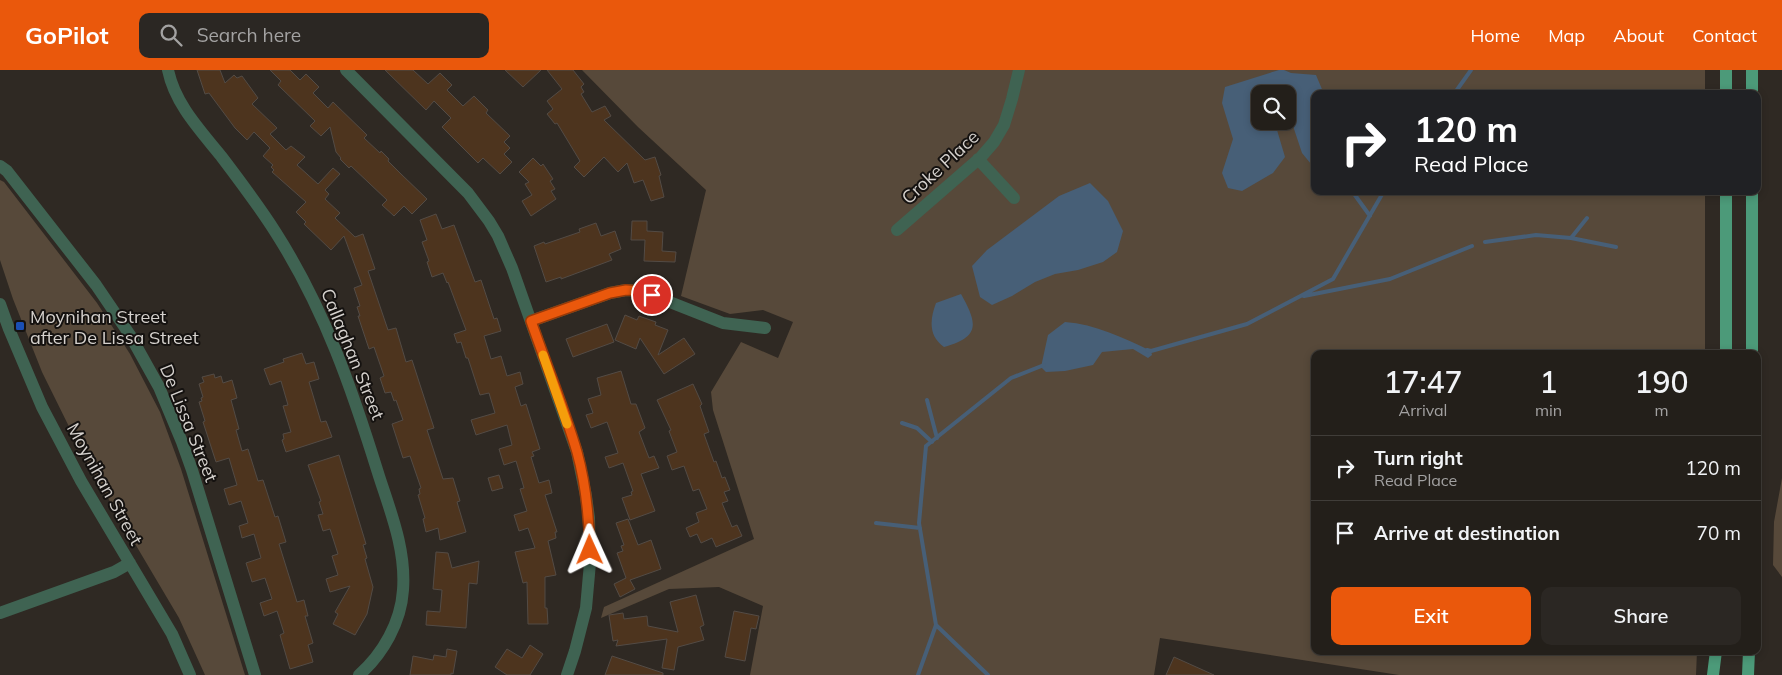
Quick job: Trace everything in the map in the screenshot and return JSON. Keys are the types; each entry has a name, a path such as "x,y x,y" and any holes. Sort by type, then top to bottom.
{"main road":[{"path":"1726,70 1726,90"},
{"path":"1752,70 1752,90"},
{"path":"1726,195 1726,350"},
{"path":"1752,195 1752,350"},
{"path":"1713,675 1716,655"},
{"path":"1748,675 1749,655"}],"street":[{"name":"Callaghan Street","path":"168,70 170,81 180,102 237,177 276,233 310,292 351,386 398,537 404,564 403,592 397,618 386,644 370,666 359,675"},
{"path":"346,70 468,193 498,236 512,268 577,452 589,518 590,563 586,608 575,652 566,675"},
{"name":"Croke Place","path":"897,230 978,159 994,142 1004,125 1019,70"},
{"path":"978,159 1014,198"},
{"name":"De Lissa Street","path":"0,166 7,171 96,285 130,334 159,387 192,470 255,675"},
{"path":"531,321 610,293 626,290 640,291 652,295 723,323 764,328"},
{"name":"Moynihan Street","path":"0,304 42,406 81,482 172,634 190,675"},
{"path":"0,613 114,572 130,563"}],"shaded area":[{"path":"582,70 1705,70 1705,90 1311,90 1311,195 1705,195 1705,350 1311,350 1311,655 1697,655 1696,675 1399,675 1160,638 1154,675 750,675 763,606 719,587 669,589 601,618 604,607 754,539 713,410 711,392 741,342 778,358 793,322 763,310 730,314 681,296 706,190 638,127"},
{"path":"0,180 4,182 97,303 130,354 160,412 181,469 245,675 205,675 179,618 86,461 42,372 13,299 0,260"},
{"path":"1782,478 1782,577 1773,565 1774,522"}],"water":[{"path":"1279,70 1316,75 1322,90 1311,90 1311,164 1302,153 1294,130 1296,130 1296,85 1251,85 1251,130 1277,130 1285,157 1273,173 1242,191 1228,188 1222,173 1233,139 1222,103 1225,87"},
{"path":"1090,183 1108,201 1123,231 1117,252 1103,262 1078,270 1055,274 1035,282 992,305 980,297 972,266 987,250 1059,196"},
{"path":"961,294 971,314 972,328 970,334 964,339 944,347 935,338 933,332 934,309 936,303"},
{"path":"1065,322 1109,332 1151,351 1152,355 1148,358 1133,349 1102,352 1093,365 1065,371 1046,372 1041,367 1048,335"}],"building":[{"path":"197,70 220,70 225,83 234,75 237,78 242,76 258,98 252,104 277,128 270,134 286,150 291,146 305,157 297,165 318,184 333,168 340,174 325,190 329,194 325,199 340,213 335,218 355,237 363,234 375,269 368,271 388,330 396,328 406,362 412,360 434,428 427,430 443,479 453,478 460,501 457,502 466,532 440,540 438,528 426,532 423,519 425,518 418,495 421,488 410,456 403,458 392,424 403,420 391,392 385,393 380,378 384,376 374,347 369,349 358,316 360,316 357,307 360,306 354,288 362,285 344,236 331,250 304,224 306,222 296,212 306,202 272,172 274,170 271,167 273,165 263,156 270,148 254,132 247,140 235,128 209,93 205,94"},
{"path":"270,70 290,70 300,80 306,74 319,87 313,93 328,108 333,102 367,135 364,138 380,153 381,151 389,159 388,161 427,199 412,214 404,206 394,216 382,205 387,200 351,166 349,168 340,159 336,152 330,127 321,136 310,126 315,121 278,85 281,81"},
{"path":"385,70 413,70 428,84 440,73 452,85 447,90 463,106 474,96 488,110 486,113 510,136 504,142 510,148 504,154 512,162 500,174 483,158 478,163 442,127 451,118 434,101 426,110"},
{"path":"505,70 541,70 523,87"},
{"path":"547,70 573,70 584,84 581,87 584,92 581,94 592,112 605,106 611,116 604,120 645,160 655,157 661,175 659,176 664,197 651,201 643,180 634,183 627,163 618,172 604,157 584,177 574,167 580,161 557,123 555,124 547,114 553,109 547,101 562,89"},
{"path":"533,158 541,166 543,164 553,179 550,181 555,189 551,191 556,199 531,216 522,201 532,195 525,184 529,182 519,172"},
{"path":"436,214 442,229 454,225 475,282 481,280 494,319 497,318 501,331 484,336 491,359 501,356 507,376 520,372 523,384 515,387 521,406 526,404 540,449 532,452 534,456 531,457 539,483 549,480 552,493 545,495 557,532 555,532 556,538 548,541 556,575 545,577 545,608 547,608 548,624 528,624 527,582 523,583 515,552 535,548 528,528 519,531 514,515 527,511 520,489 524,488 516,461 504,465 499,449 512,445 507,425 476,435 471,420 495,413 489,393 480,395 461,342 457,343 454,334 466,330 448,282 443,273 432,277 427,262 429,261 422,242 427,240 420,220"},
{"path":"632,221 647,221 647,231 663,232 662,251 676,252 675,262 644,261 645,240 631,240"},
{"path":"596,223 601,236 615,231 621,249 609,254 612,260 561,279 561,277 546,282 534,246 580,232 579,229"},
{"path":"625,315 637,320 639,316 656,322 655,325 668,330 658,355 684,338 695,354 664,374 640,338 636,349 615,340"},
{"path":"607,324 614,342 573,357 566,339"},
{"path":"302,353 306,364 314,362 319,379 309,382 321,422 326,421 332,437 286,452 282,440 284,439 283,434 291,432 283,406 288,405 281,381 270,385 264,369 284,362 283,359"},
{"path":"621,371 631,404 636,404 645,428 639,432 649,458 654,456 659,468 641,474 655,511 630,520 622,498 632,495 631,492 633,491 623,463 609,468 605,457 618,453 607,422 591,428 586,415 593,413 588,399 601,395 597,378"},
{"path":"214,374 215,378 221,376 223,383 232,380 237,398 231,400 239,429 236,430 242,451 248,449 258,481 263,480 275,517 278,516 286,542 279,544 297,602 304,600 308,616 305,616 313,643 308,645 313,662 290,669 280,635 284,633 277,611 264,616 260,603 272,599 265,578 252,582 246,563 261,558 254,534 242,538 239,526 248,523 241,501 229,505 224,489 237,485 229,458 216,462 203,422 205,421 199,402 202,401 201,398 203,397 199,384 204,382 202,377"},
{"path":"693,384 702,404 700,406 709,432 704,434 714,462 716,461 722,478 725,477 730,490 724,492 728,501 722,503 732,527 737,525 742,536 716,547 712,538 701,543 697,534 690,537 686,528 699,522 696,513 707,509 699,489 693,491 684,466 672,470 667,456 677,452 669,431 671,430 657,400"},
{"path":"339,455 366,544 363,545 367,558 365,559 373,587 367,614 355,635 333,624 338,614 335,612 350,586 330,592 326,579 338,575 332,556 338,554 330,529 323,531 318,515 323,514 319,502 321,501 308,465"},
{"path":"499,475 503,488 492,491 488,478"},
{"path":"628,519 638,545 651,540 661,569 630,580 635,589 620,597 614,584 626,578 617,553 623,551 621,546 624,545 616,523"},
{"path":"436,552 448,553 452,568 479,561 477,584 469,583 466,628 426,625 427,611 440,612 442,590 433,589"},
{"path":"696,595 704,625 700,627 704,640 678,647 674,670 662,668 667,639 616,646 618,640 613,641 609,615 623,613 624,619 647,616 648,626 678,632 670,602"},
{"path":"734,611 759,616 756,629 751,628 745,661 725,657"},
{"path":"530,645 543,654 530,675 507,675 495,667 507,649 522,658"},
{"path":"447,649 457,651 453,674 410,675 413,656 433,660 434,655 446,657"},
{"path":"612,656 663,673 663,675 605,675"},
{"path":"1174,657 1214,675 1166,675"}],"waterway":[{"path":"1457,90 1471,70"},
{"path":"1355,195 1370,216"},
{"path":"1147,350 1151,351 1247,324 1333,279 1382,195"},
{"path":"1571,238 1587,218"},
{"path":"1485,242 1536,235 1571,238 1616,247"},
{"path":"1304,296 1390,279 1472,246"},
{"path":"988,675 936,625 919,523 926,446 1011,378 1044,365"},
{"path":"927,400 937,438"},
{"path":"902,423 917,428 932,442"},
{"path":"876,523 920,528"},
{"path":"918,675 936,625"}],"slow traffic":[{"path":"543,355 567,424"}],"place":[{"name":"Moynihan Street after De Lissa Street","path":"20,326"}],"route":[{"path":"590,550 589,518 577,452 531,321 610,293 626,290 640,291 652,295"}]}
